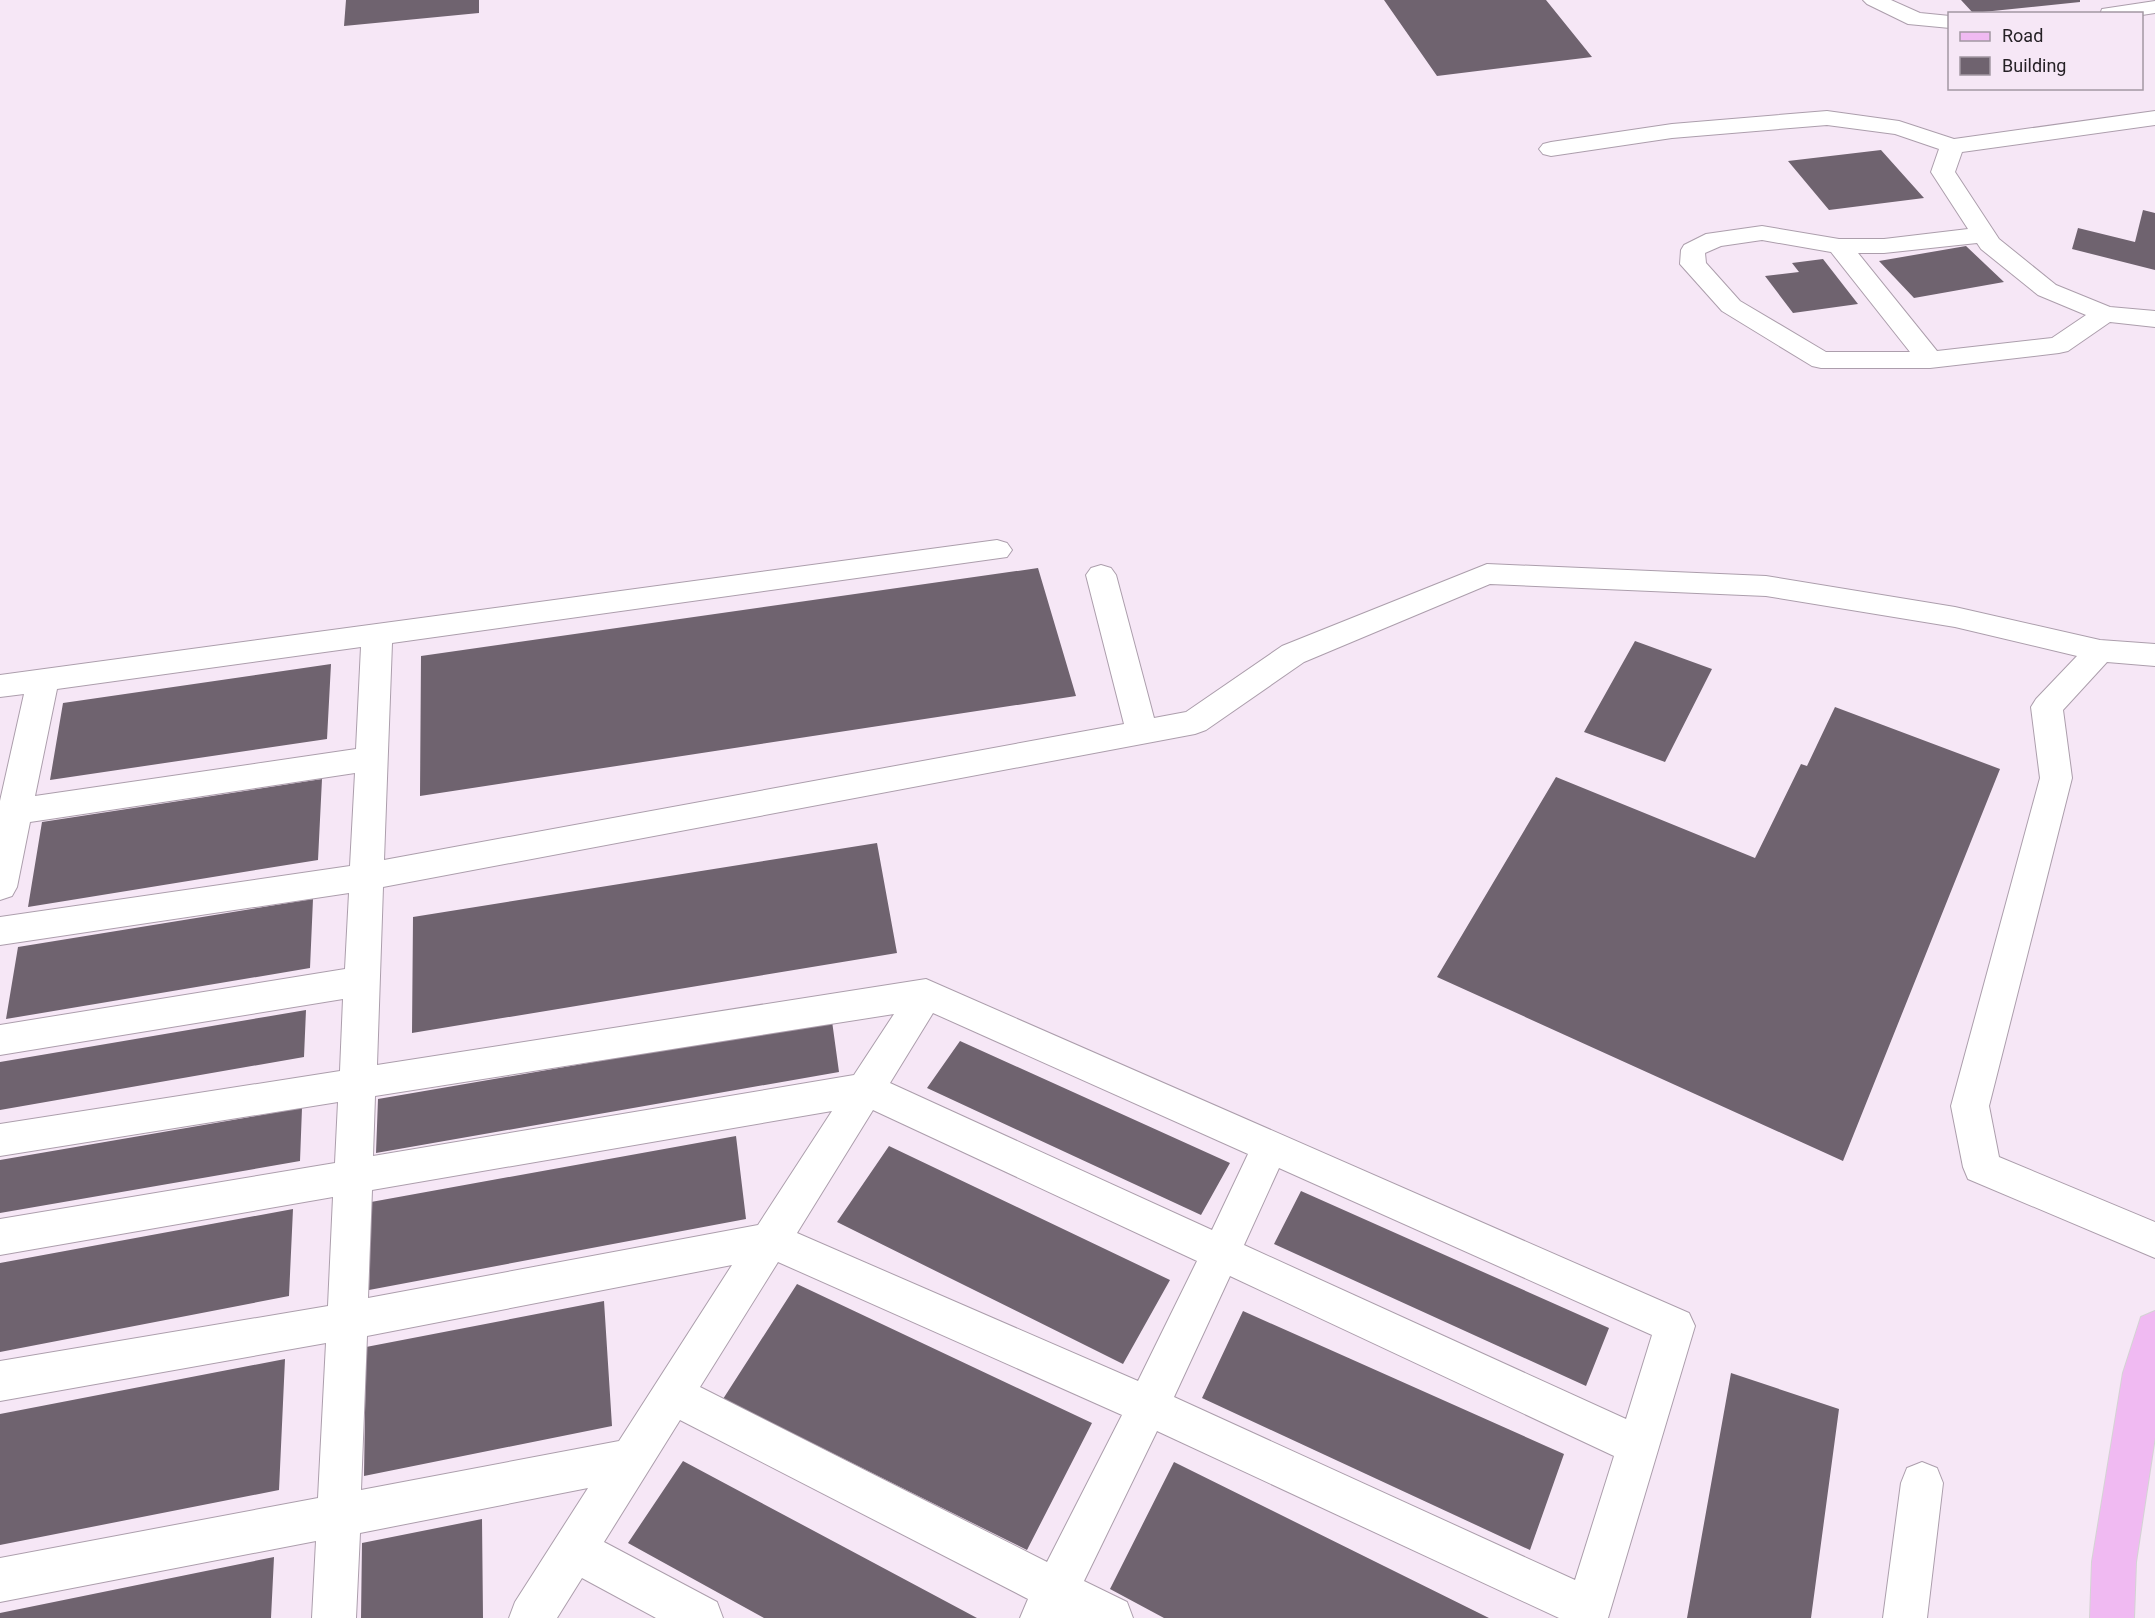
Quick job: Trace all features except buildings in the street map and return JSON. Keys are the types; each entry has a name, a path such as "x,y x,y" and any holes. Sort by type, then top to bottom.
{"main road":[{"path":"2112,1618 2114,1562 2147,1406 2144,1373 2155,1330"}],"lane":[{"path":"1874,0 1916,20 1948,22"},
{"path":"2123,12 2155,7"},
{"path":"1551,149 1672,131 1827,118 1899,128 1952,146 2155,118"},
{"path":"1952,146 1943,172 1990,244 2047,290 2105,314 2155,319"},
{"path":"1983,235 1884,246 1839,246 1762,233 1715,239 1693,250 1694,264 1731,306 1821,360 1930,360 2059,345 2105,314"},
{"path":"1839,246 1930,360"},
{"path":"0,686 997,550"},
{"path":"0,931 366,877 1195,722 1293,654 1487,574 1766,586 1955,617 2100,651 2155,655"},
{"path":"1101,575 1142,732"},
{"path":"334,1618 377,635"},
{"path":"2100,651 2048,707 2056,778 1970,1106 1982,1167 2155,1240"},
{"path":"0,887 8,812 43,680"},
{"path":"8,812 372,759"},
{"path":"0,1040 362,981"},
{"path":"531,1618 926,994"},
{"path":"0,1140 926,994 1675,1326 1587,1614 1148,1406 771,1240 347,1321 0,1381"},
{"path":"0,1237 866,1089 1639,1446"},
{"path":"1048,1604 1148,1406 1270,1148"},
{"path":"673,1395 1048,1604 1112,1618"},
{"path":"0,1580 633,1458"},
{"path":"1905,1618 1922,1483"},
{"path":"574,1550 701,1618"}]}
